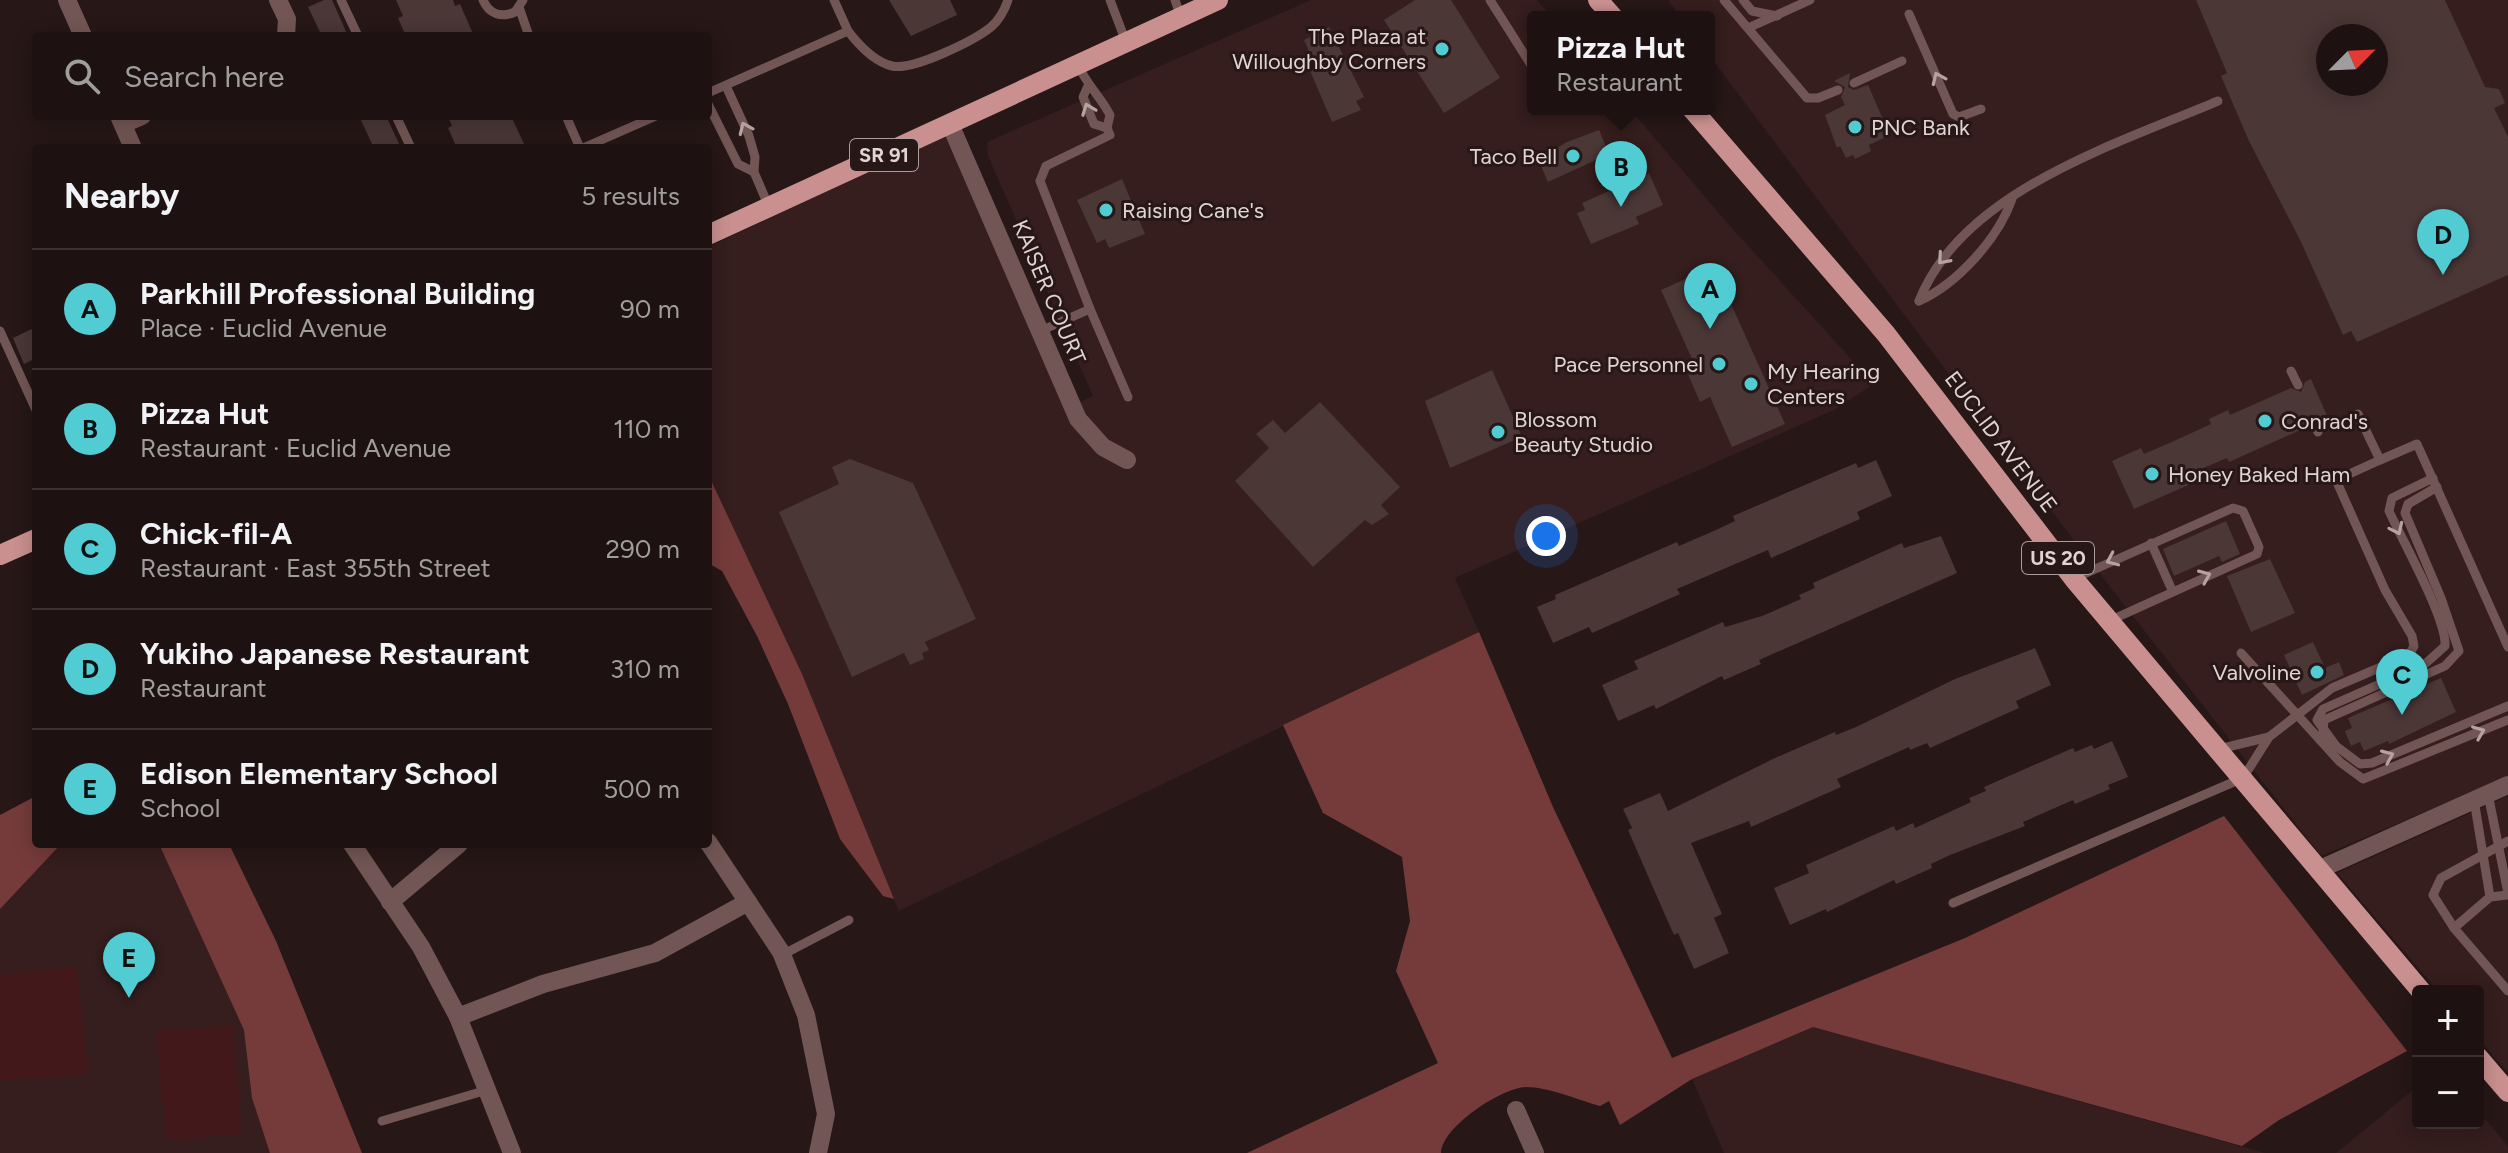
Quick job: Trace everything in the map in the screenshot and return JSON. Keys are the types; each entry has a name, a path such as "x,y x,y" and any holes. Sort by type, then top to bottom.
{"main road":[{"name":"SR 91","path":"712,233 1126,42 1178,9 1218,0"},
{"name":"EUCLID AVENUE","path":"1697,115 1930,388 2074,579 2416,985"},
{"path":"0,555 32,541"},
{"path":"2484,1064 2508,1092"}],"street":[{"path":"67,0 81,32"},
{"path":"278,0 287,19 286,32"},
{"path":"121,120 131,144"},
{"name":"KAISER COURT","path":"950,124 1078,419 1103,447 1127,460"},
{"path":"2318,870 2508,785"},
{"path":"355,848 421,947 458,1017 512,1153"},
{"path":"390,902 454,848"},
{"path":"712,848 782,955 806,1015 826,1114 818,1153"},
{"path":"458,1017 543,984 655,953 748,902"},
{"path":"1516,1110 1535,1153"}],"lane":[{"path":"341,0 356,32"},
{"path":"483,0 489,10 501,15 521,4 528,32"},
{"path":"834,0 848,31 860,47 892,66 912,64 984,32 995,24 1008,0"},
{"path":"1110,0 1126,42"},
{"path":"1490,0 1527,59"},
{"path":"1724,0 1807,98 1838,90"},
{"path":"1743,0 1752,11 1777,16"},
{"path":"1748,28 1810,0"},
{"path":"1909,14 1953,114 1959,117 1981,109"},
{"path":"712,91 848,31"},
{"path":"1854,83 1902,61"},
{"path":"1078,65 1088,86 1097,91 1110,115 1107,128 1110,135 1046,166 1040,181 1128,397"},
{"path":"726,86 749,136 755,157 754,172 769,207"},
{"path":"1088,86 1083,97 1094,124 1107,128"},
{"path":"2012,199 2006,216 1986,243 1939,292 1919,301 1929,276 1976,222 1997,205 2012,199 2055,171 2218,101"},
{"path":"712,112 738,164 754,172"},
{"path":"398,120 409,144"},
{"path":"568,120 580,144"},
{"path":"591,144 647,120"},
{"path":"1038,332 1090,309"},
{"path":"0,331 32,401"},
{"path":"2291,371 2298,385"},
{"path":"2358,414 2380,460"},
{"path":"1953,903 2243,778 2269,737 2332,688 2409,655 2414,646 2412,636 2385,590 2336,480 2417,444 2508,647"},
{"path":"2322,742 2322,727 2329,717 2445,666 2459,651 2447,612 2405,513 2408,504 2435,483"},
{"path":"2435,483 2392,498 2389,511 2446,637 2445,646 2425,664 2323,709 2317,720 2336,746 2360,764 2372,763 2508,706"},
{"path":"2074,579 2233,508 2243,511 2259,547 2257,554 2109,621"},
{"path":"2151,543 2172,590"},
{"path":"2241,653 2340,762 2363,779 2508,720"},
{"path":"2219,749 2269,737"},
{"path":"2454,928 2490,897 2508,894 2504,843 2481,797"},
{"path":"2481,797 2490,897"},
{"path":"2504,843 2435,885 2433,895 2454,928 2508,991"},
{"path":"782,955 849,920"},
{"path":"382,1121 487,1090"}],"shaded area":[{"path":"1311,0 1537,0 1547,11 1527,11 1527,115 1635,115 1730,226 1874,384 1834,410 1455,578 1479,632 899,911 712,504 712,245 947,135 1067,408 1093,396 988,156 987,142"},
{"path":"1668,0 2508,0 2508,777 2321,856 2081,550 1715,63 1715,11 1676,11"},
{"path":"712,483 802,674 894,899 883,896 840,839 788,704 757,636 722,571 712,565"},
{"path":"1479,632 1553,807 1672,1058 1965,938 2224,816 2407,1051 2279,1120 2242,1146 1813,1027 1692,1079 1620,1125 1609,1101 1600,1106 1554,1091 1526,1087 1502,1094 1474,1111 1451,1132 1441,1153 1247,1153 1438,1063 1396,971 1410,921 1402,857 1323,813 1283,725"},
{"path":"2508,796 2508,1073 2484,1045 2484,985 2433,985 2337,873"},
{"path":"32,798 32,848 57,848 0,909 0,815"},
{"path":"0,829 32,842 32,848 191,848 326,1153 0,1153"},
{"path":"161,848 231,848 276,941 362,1153 270,1153 252,1098 244,1030"},
{"path":"77,967 88,1074 0,1080 0,975"},
{"path":"233,1025 242,1134 166,1140 156,1031"},
{"path":"1813,1027 2265,1153 1724,1153 1692,1079"},
{"path":"2412,1091 2412,1129 2484,1129 2484,1118 2508,1146 2508,1153 2336,1153"}],"building":[{"path":"332,0 346,32 320,32 308,7"},
{"path":"396,0 453,0 455,6 460,4 472,32 404,32 398,18 403,16"},
{"path":"889,0 950,0 957,15 911,36"},
{"name":"The Plaza at Willoughby Corners","path":"1415,0 1451,0 1500,78 1444,113 1384,20"},
{"path":"2196,0 2445,0 2485,87 2499,89 2505,103 2494,108 2508,137 2508,275 2357,342 2351,331 2343,335 2221,76 2227,73"},
{"path":"1329,27 1364,97 1356,101 1361,110 1332,122 1308,66 1314,63 1304,40"},
{"path":"1850,73 1848,87 1854,90 1868,85 1890,135 1869,145 1871,151 1855,159 1853,155 1846,158 1840,146 1837,148 1825,115 1845,105 1841,97 1845,87 1834,81"},
{"path":"361,120 388,120 399,144 372,144"},
{"path":"450,120 513,120 524,144 455,144 448,128 452,126"},
{"name":"Taco Bell","path":"1599,130 1609,154 1548,182 1538,159 1567,142"},
{"path":"1649,173 1663,205 1636,217 1639,224 1591,244 1577,213 1585,210 1582,203"},
{"name":"Raising Cane's","path":"1122,179 1145,234 1109,248 1105,239 1097,243 1077,200"},
{"path":"1714,266 1785,424 1732,447 1710,397 1700,402 1687,372 1696,368 1661,290"},
{"path":"32,329 32,360 24,364 13,338"},
{"path":"1492,370 1522,437 1450,468 1425,401"},
{"path":"2311,379 2328,418 2321,421 2311,417 2307,427 2229,462 2227,458 2189,474 2193,483 2134,509 2112,461 2141,448 2144,454 2174,441 2211,424 2209,419 2228,410 2230,415 2291,388 2301,392 2305,382"},
{"path":"1320,402 1400,487 1381,505 1389,514 1372,525 1365,520 1313,567 1235,481 1269,448 1256,434 1273,420 1285,433"},
{"path":"850,459 913,483 976,619 925,642 929,650 922,653 924,659 910,665 904,653 852,677 779,512 839,484 832,467"},
{"path":"1876,460 1892,496 1857,512 1860,519 1771,558 1768,550 1677,589 1680,594 1592,633 1589,627 1553,643 1537,607 1556,599 1555,595 1677,542 1679,546 1716,530 1735,521 1733,516 1856,463 1858,468"},
{"path":"2226,521 2240,554 2222,562 2219,556 2174,576 2163,549"},
{"path":"1941,536 1957,573 1759,660 1761,664 1724,680 1722,676 1656,709 1654,705 1618,721 1602,685 1638,669 1634,661 1723,622 1725,627 1762,616 1801,599 1799,595 1815,588 1813,583 1902,543 1904,548"},
{"path":"2270,559 2295,613 2251,632 2227,576"},
{"name":"Valvoline","path":"2313,642 2325,668 2339,662 2344,675 2302,695 2284,655"},
{"path":"2035,648 2051,685 2016,701 2019,708 1930,748 1927,743 1910,750 1909,747 1837,779 1841,787 1751,827 1749,821 1691,843 1722,914 1714,918 1729,953 1694,969 1678,933 1674,935 1665,915 1628,830 1632,828 1623,809 1660,793 1668,811 1775,758 1835,732 1836,735 1856,727 1955,679"},
{"path":"2441,678 2456,712 2389,744 2388,741 2364,751 2360,742 2351,746 2345,731 2352,728 2348,718"},
{"path":"2112,741 2128,777 2108,785 2110,789 2075,804 2073,800 2023,822 2025,826 1931,864 1932,868 1896,884 1894,880 1827,912 1826,909 1790,925 1774,888 1809,873 1806,865 1894,826 1896,831 1913,823 1915,828 1971,802 1969,798 1986,791 1984,787 2073,748 2075,752 2092,745 2094,749"}],"place":[{"name":"The Plaza at Willoughby Corners","path":"1442,49"},
{"name":"PNC Bank","path":"1855,127"},
{"name":"Taco Bell","path":"1573,156"},
{"name":"Pizza Hut","path":"1621,207"},
{"name":"Raising Cane's","path":"1106,210"},
{"name":"Yukiho Japanese Restaurant","path":"2443,275"},
{"name":"Parkhill Professional Building","path":"1710,329"},
{"name":"Pace Personnel","path":"1719,364"},
{"name":"My Hearing Centers","path":"1751,384"},
{"name":"Conrad's","path":"2265,421"},
{"name":"Blossom Beauty Studio","path":"1498,432"},
{"name":"Honey Baked Ham","path":"2152,474"},
{"name":"Valvoline","path":"2317,672"},
{"name":"Chick-fil-A","path":"2402,715"},
{"name":"Edison Elementary School","path":"129,998"}]}
